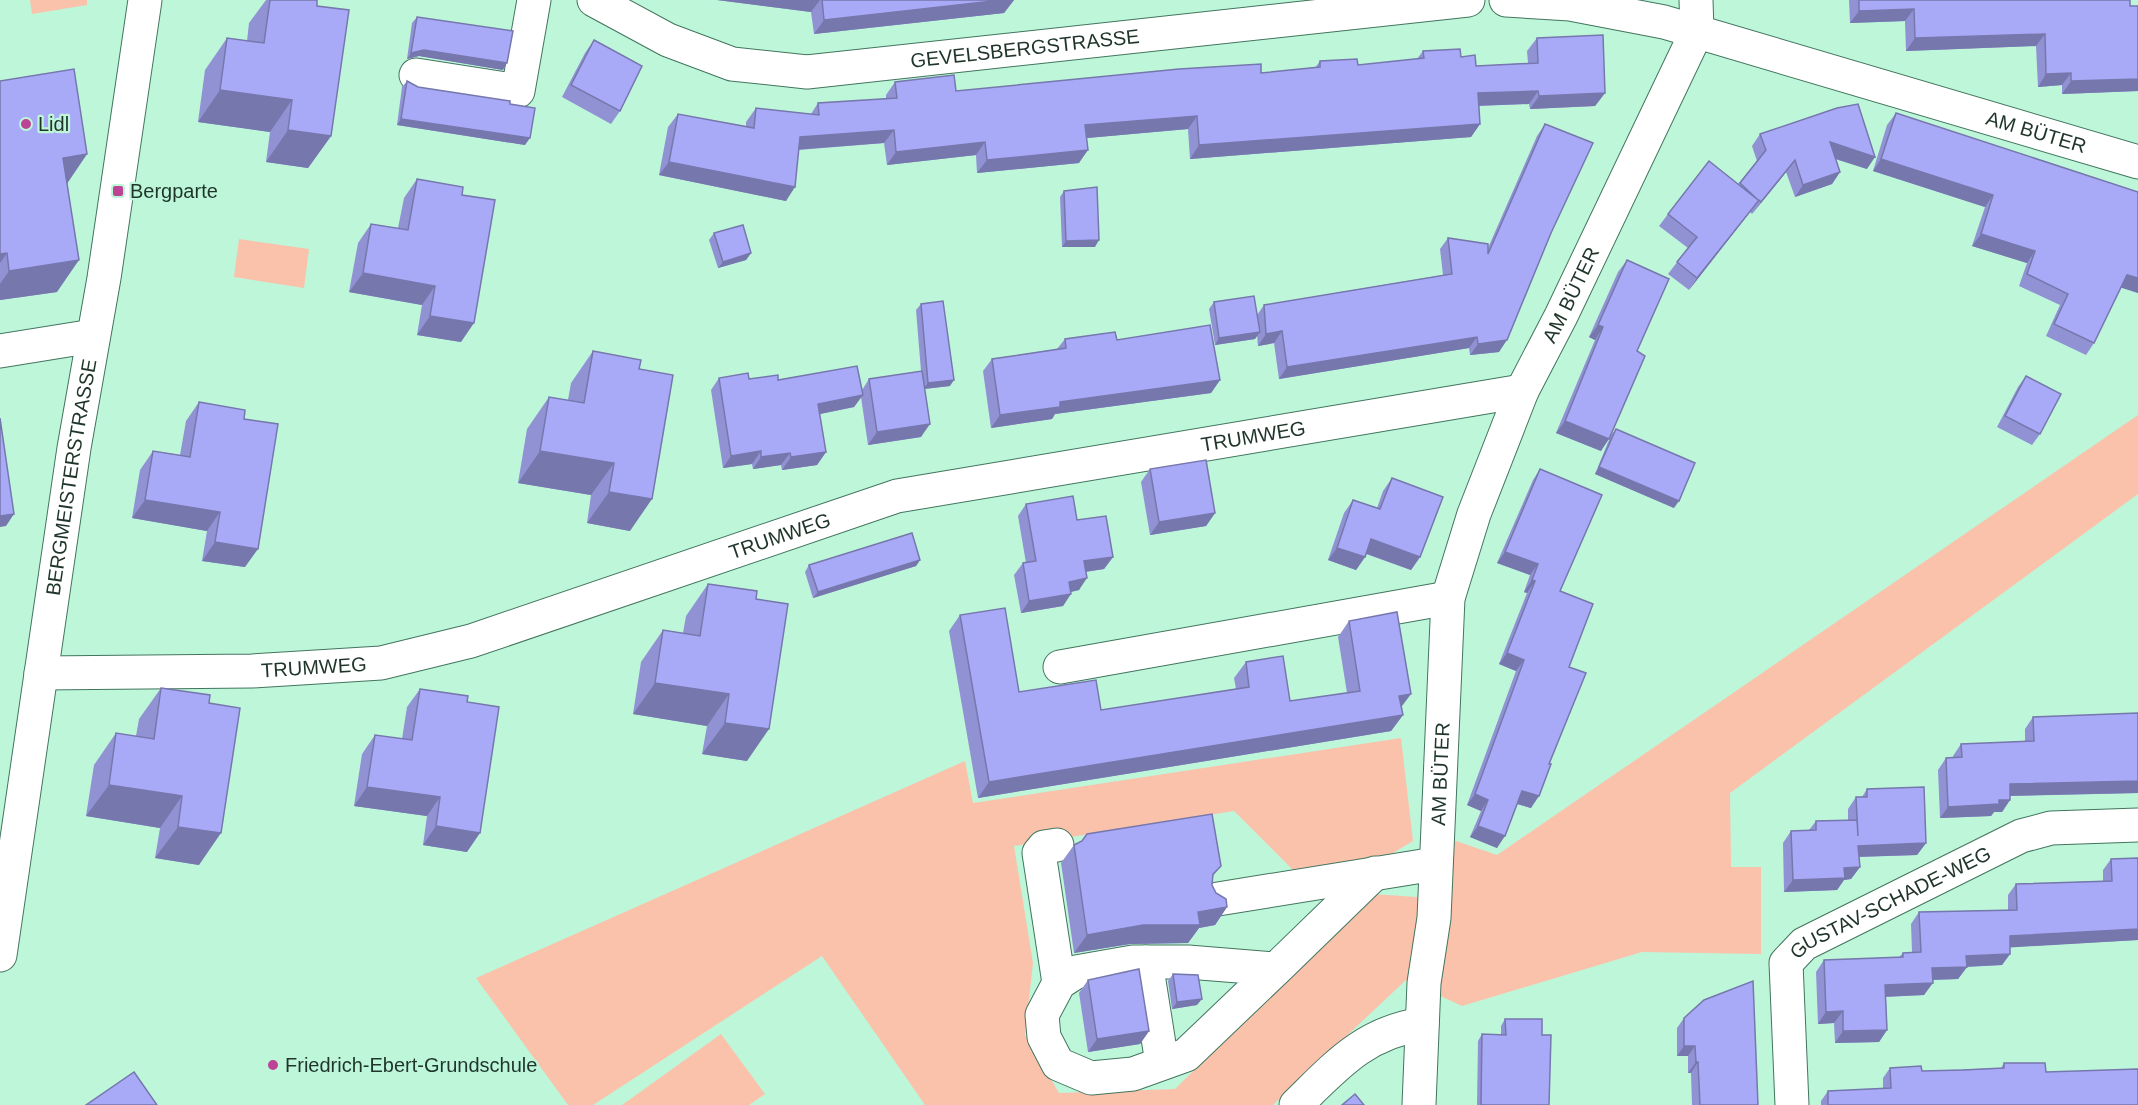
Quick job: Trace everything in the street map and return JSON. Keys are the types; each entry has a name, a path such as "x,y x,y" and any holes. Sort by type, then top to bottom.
{"street":[{"name":"BERGMEISTERSTRASSE","path":"0,955 145,0"},
{"path":"416,75 518,91 534,0"},
{"name":"GEVELSBERGSTRASSE","path":"594,0 668,40 732,64 807,72 1468,0"},
{"path":"1506,0 1696,15"},
{"name":"AM BÜTER","path":"1419,1105 1424,983 1433,922 1448,598 1474,514 1522,391 1566,305 1696,15 2138,162"},
{"path":"0,351 93,336"},
{"name":"TRUMWEG","path":"41,673 252,672 381,663 471,641 897,496 1522,391"},
{"path":"1060,667 1448,598"},
{"name":"GUSTAV-SCHADE-WEG","path":"1792,1105 1786,963 1804,944 2021,836 2051,828 2138,825"},
{"path":"1057,845 1044,847 1039,853 1059,983"},
{"path":"1218,899 1435,864"},
{"path":"1275,969 1188,962 1146,962 1076,972 1059,983 1042,1015 1044,1038 1058,1064 1091,1078 1133,1074 1186,1055 1375,873"},
{"path":"1146,962 1162,1063"},
{"path":"1296,1105 1360,1047 1378,1035 1398,1028 1422,1024"}],"shaded area":[{"path":"30,0 87,0 87,5 32,14"},
{"path":"239,239 309,249 304,288 234,277"},
{"path":"2138,415 2138,494 1730,793 1731,867 1761,867 1761,954 1642,952 1462,1006 1406,980 1273,1105 925,1105 822,956 593,1105 568,1105 476,978 965,761 973,803 1401,738 1413,841 1388,856 1294,871 1234,811 1014,846 1033,963 1025,1035 1059,1093 1175,1089 1372,894 1447,899 1453,840 1497,855"},
{"path":"721,1034 765,1094 749,1105 622,1105"}],"building":[{"path":"270,0 317,0 317,6 349,10 331,136 288,130 292,100 220,90 227,38 264,43"},
{"path":"822,0 1002,0 824,20"},
{"path":"1859,0 2130,0 2130,6 2138,6 2138,79 2071,81 2071,73 2046,74 2045,34 1915,38 1914,9 1859,11"},
{"path":"417,17 513,31 507,63 424,50 411,53"},
{"path":"1603,35 1605,93 1539,96 1538,91 1478,93 1480,124 1199,145 1197,116 1085,125 1088,150 987,160 985,142 896,152 894,130 800,137 795,187 669,162 678,114 754,128 756,108 819,115 818,103 897,98 895,82 954,75 956,91 1179,69 1261,64 1261,73 1320,67 1320,61 1357,59 1358,65 1424,58 1423,51 1460,49 1461,57 1475,55 1476,66 1538,63 1537,38"},
{"path":"594,40 642,66 620,111 571,85"},
{"path":"74,69 87,154 63,158 79,260 9,271 7,253 0,254 0,81"},
{"path":"407,81 418,87 510,101 510,104 535,108 530,138 401,119"},
{"path":"1858,104 1875,157 1830,142 1840,172 1803,185 1795,160 1761,202 1759,200 1697,278 1677,262 1697,237 1668,214 1709,161 1758,200 1740,183 1766,150 1760,134 1837,108"},
{"path":"1896,113 2138,192 2138,278 2127,275 2094,343 2054,324 2068,294 2027,274 2035,251 1981,234 1993,195 1881,159"},
{"path":"1545,124 1593,143 1551,233 1507,340 1478,344 1477,337 1287,367 1282,331 1266,334 1264,305 1452,274 1448,238 1488,244 1488,254"},
{"path":"417,179 463,187 462,195 495,200 474,323 430,316 435,286 363,273 371,224 408,230"},
{"path":"1097,187 1099,240 1066,241 1064,191"},
{"path":"743,225 751,253 723,262 714,233"},
{"path":"1627,260 1669,279 1637,351 1645,356 1609,439 1565,421 1603,327 1598,325"},
{"path":"1254,296 1260,332 1219,338 1214,302"},
{"path":"943,301 954,380 928,383 921,304"},
{"path":"1210,325 1220,380 1060,402 1060,407 1000,415 992,359 1066,348 1065,339 1115,332 1117,340"},
{"path":"593,351 641,360 639,369 673,375 652,499 609,492 614,463 540,451 549,397 584,403"},
{"path":"857,366 863,395 818,404 826,452 791,457 790,453 761,457 761,451 731,456 719,378 748,373 749,379 778,375 778,380"},
{"path":"922,371 930,424 877,432 869,379"},
{"path":"2026,376 2061,394 2040,434 2005,416"},
{"path":"199,402 245,410 244,419 278,424 258,549 215,542 220,512 145,500 153,451 190,457"},
{"path":"0,418 14,514 0,516"},
{"path":"1616,429 1695,463 1679,501 1599,467"},
{"path":"1206,460 1215,513 1159,522 1150,469"},
{"path":"1540,469 1602,495 1560,591 1593,604 1569,667 1586,673 1549,764 1551,764 1539,796 1522,791 1505,836 1478,826 1488,800 1475,794 1524,660 1507,653 1535,581 1532,580 1538,564 1505,552"},
{"path":"1392,478 1443,497 1420,557 1371,539 1365,557 1337,548 1353,500 1380,509"},
{"path":"1073,496 1077,520 1106,516 1113,557 1084,561 1087,578 1069,582 1071,594 1029,601 1023,563 1036,561 1026,504"},
{"path":"912,533 920,560 818,592 809,565"},
{"path":"708,584 757,591 756,599 788,604 769,729 725,723 729,694 655,683 663,630 700,636"},
{"path":"1005,608 1019,692 1096,680 1101,710 1249,687 1246,662 1283,656 1290,701 1360,691 1349,621 1397,612 1411,694 1399,696 1403,715 989,782 960,615"},
{"path":"161,688 210,695 209,703 240,708 221,833 178,827 182,796 109,785 116,733 154,739"},
{"path":"420,689 468,696 467,702 499,707 480,833 436,826 440,797 367,787 375,735 412,740"},
{"path":"2138,713 2138,781 2010,784 2010,800 1999,800 1999,804 1948,807 1946,758 1962,757 1961,744 2034,741 2033,717"},
{"path":"1924,787 1926,843 1858,846 1860,867 1844,868 1845,878 1793,880 1791,831 1816,830 1816,821 1857,820 1858,836 1856,797 1867,797 1867,789"},
{"path":"1212,814 1221,866 1213,874 1212,885 1216,893 1226,899 1227,907 1198,912 1200,925 1143,925 1087,935 1074,845 1082,841 1087,834"},
{"path":"2138,858 2138,929 2010,936 2010,954 1966,956 1967,967 1932,968 1933,983 1885,985 1887,1030 1843,1031 1843,1011 1826,1012 1824,960 1903,957 1903,953 1921,952 1919,912 2017,910 2016,884 2112,881 2111,859"},
{"path":"1139,969 1149,1031 1097,1039 1088,980"},
{"path":"1173,974 1198,975 1202,999 1177,1002"},
{"path":"1753,981 1758,1105 1700,1105 1698,1062 1696,1062 1695,1046 1684,1046 1684,1018 1704,1000"},
{"path":"1505,1019 1542,1019 1542,1035 1551,1035 1549,1105 1481,1105 1482,1034 1506,1035"},
{"path":"2004,1063 2045,1063 2046,1072 2138,1069 2138,1105 1828,1105 1828,1091 1891,1088 1890,1068 1921,1066 1922,1071 1963,1070 2004,1068"},
{"path":"134,1072 157,1105 86,1105"},
{"path":"1355,1094 1364,1105 1342,1105"}],"place":[{"name":"Lidl","path":"26,124"},
{"name":"Bergparte","path":"118,191"},
{"name":"Friedrich-Ebert-Grundschule","path":"273,1065"}]}
